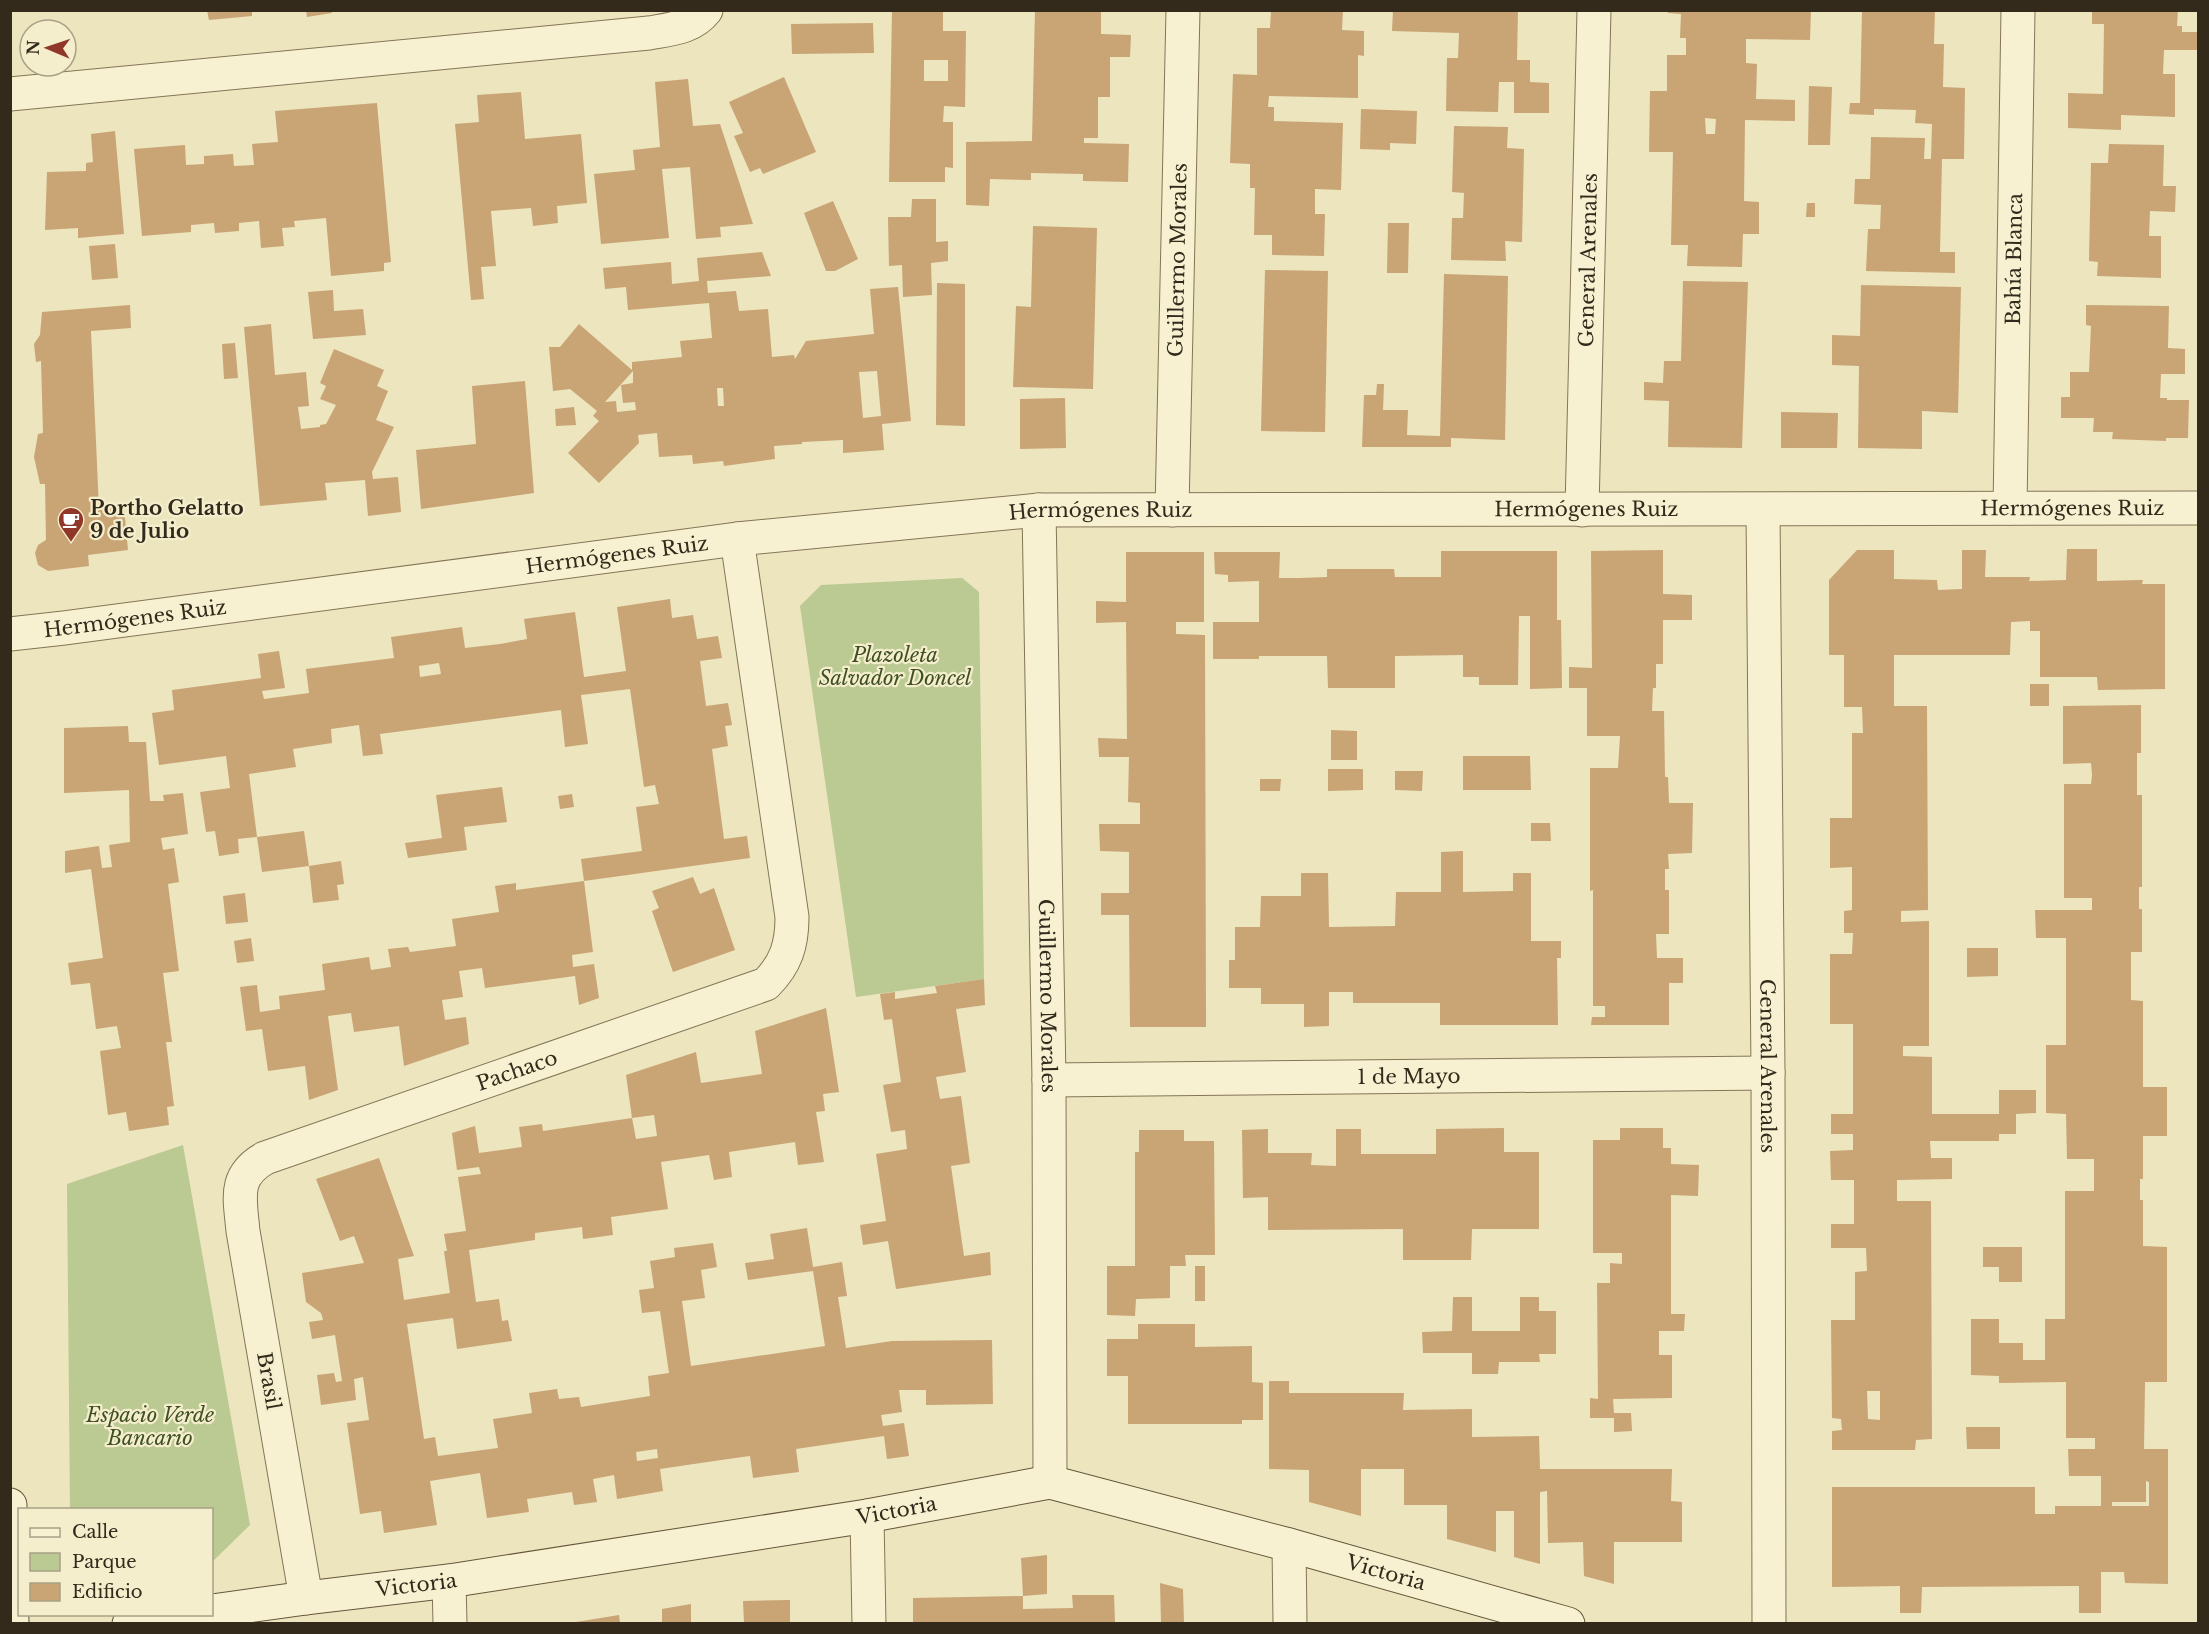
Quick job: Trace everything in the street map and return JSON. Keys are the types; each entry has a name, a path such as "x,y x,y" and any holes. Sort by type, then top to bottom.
{"street":[{"path":"10,94 650,33 695,23 706,10"},
{"name":"Guillermo Morales","path":"1172,510 1183,10"},
{"name":"General Arenales","path":"1582,510 1594,10"},
{"name":"Bahía Blanca","path":"2010,508 2018,10"},
{"name":"Hermógenes Ruiz","path":"10,634 737,539 1039,510 2199,508"},
{"name":"Guillermo Morales","path":"1039,510 1049,1080 1050,1482"},
{"name":"General Arenales","path":"1763,510 1768,1073 1769,1623"},
{"name":"Pachaco","path":"252,1166 266,1158 766,984 778,972 787,956 792,938 792,917 737,539"},
{"name":"1 de Mayo","path":"1049,1080 1768,1073"},
{"name":"Brasil","path":"252,1166 242,1180 243,1231 306,1598"},
{"name":"Victoria","path":"213,1611 449,1581 867,1516 1050,1482 1289,1545 1568,1623"},
{"path":"10,1505 12,1623"},
{"path":"867,1516 869,1623"},
{"path":"1289,1545 1290,1623"},
{"path":"449,1581 450,1623"},
{"path":"129,1623 176,1616"}],"green space":[{"name":"Plazoleta Salvador Doncel","path":"962,578 979,592 984,979 856,997 800,606 821,585"},
{"name":"Espacio Verde Bancario","path":"183,1145 250,1525 213,1561 213,1508 70,1508 67,1184"}],"building":[{"path":"207,10 252,10 252,16 209,20"},
{"path":"306,10 331,10 332,13 307,17"},
{"path":"892,10 943,10 943,31 966,31 965,107 944,106 943,122 953,122 953,168 945,167 945,182 889,182","holes":["924,60 948,60 948,81 924,81"]},
{"path":"1035,10 1101,10 1101,34 1131,35 1130,57 1110,57 1110,97 1098,97 1098,138 1084,138 1084,143 1129,144 1128,182 1083,181 1083,174 1031,173 1031,180 990,179 989,206 966,205 966,142 1032,141"},
{"path":"1271,10 1343,10 1342,30 1364,31 1364,56 1358,55 1358,98 1269,96 1268,107 1274,107 1274,121 1343,123 1341,190 1315,189 1315,214 1325,214 1324,256 1272,255 1272,235 1254,235 1255,188 1250,188 1250,164 1230,163 1233,74 1257,75 1257,28 1270,28"},
{"path":"1393,10 1518,10 1517,60 1530,60 1530,82 1549,83 1549,113 1514,113 1514,82 1499,82 1498,112 1446,111 1447,58 1458,58 1459,33 1392,31"},
{"path":"1668,10 1811,10 1810,40 1746,39 1746,63 1757,64 1756,99 1795,100 1795,121 1745,120 1744,201 1759,202 1759,234 1743,234 1742,267 1687,266 1688,245 1671,245 1673,152 1649,152 1650,91 1667,91 1667,55 1686,55 1686,38 1680,38 1681,14 1668,13","holes":["1705,118 1716,119 1715,134 1706,134"]},
{"path":"1862,10 1935,10 1934,44 1944,44 1943,87 1965,88 1964,159 1942,159 1940,252 1955,252 1955,273 1866,271 1868,229 1880,229 1881,205 1854,204 1855,179 1870,179 1871,137 1925,138 1924,159 1931,159 1932,124 1915,123 1916,110 1874,109 1874,115 1849,114 1850,103 1860,103"},
{"path":"2092,10 2178,10 2177,26 2182,26 2182,32 2198,32 2198,50 2164,50 2163,74 2175,74 2175,117 2121,115 2121,130 2068,128 2068,93 2103,94 2104,24 2092,24"},
{"path":"873,23 874,53 792,54 791,24"},
{"path":"784,77 816,152 763,174 760,168 750,172 734,136 743,133 729,102"},
{"path":"688,79 693,126 720,124 753,224 720,227 721,237 696,239 690,167 662,169 669,238 601,244 594,174 635,170 633,150 660,147 655,82"},
{"path":"1809,86 1832,87 1830,145 1808,145"},
{"path":"521,92 525,139 581,134 587,203 557,206 558,223 533,226 531,208 491,211 496,266 481,267 484,299 471,300 455,124 479,122 477,95"},
{"path":"377,103 391,262 384,263 384,271 331,276 326,218 294,221 295,227 282,228 284,246 261,248 259,221 239,223 239,231 215,233 214,223 191,225 191,232 142,236 134,149 185,145 186,165 204,164 204,156 233,154 234,166 254,165 252,144 278,142 275,111"},
{"path":"1361,109 1417,111 1416,144 1390,143 1390,150 1360,149"},
{"path":"1454,126 1508,127 1507,148 1524,149 1522,242 1505,241 1506,261 1451,260 1452,218 1463,218 1464,193 1452,192"},
{"path":"115,131 124,234 78,238 78,228 45,230 47,172 86,171 86,163 93,162 91,134"},
{"path":"2109,144 2164,145 2163,186 2176,186 2175,212 2150,211 2149,236 2161,236 2161,278 2097,276 2098,262 2089,261 2091,163 2108,163"},
{"path":"912,199 936,199 936,242 948,241 948,261 931,263 932,295 903,297 902,265 889,266 888,217 911,217"},
{"path":"833,201 858,259 835,271 826,271 804,213"},
{"path":"1807,203 1815,203 1815,217 1806,217"},
{"path":"1388,223 1409,223 1408,273 1387,273"},
{"path":"1033,226 1097,228 1093,389 1013,387 1016,306 1031,307"},
{"path":"115,244 118,278 92,280 89,246"},
{"path":"762,252 771,276 707,281 708,293 736,291 739,311 768,309 772,357 794,355 795,359 806,341 874,334 870,289 898,287 911,421 882,424 884,450 843,453 843,440 802,442 802,444 774,446 775,459 724,466 723,461 693,464 692,455 659,457 657,433 638,435 639,443 599,483 568,453 599,421 593,416 597,411 570,389 553,391 549,347 560,347 579,324 632,370 632,362 682,357 680,341 712,338 709,303 628,310 626,287 605,289 603,268 671,262 672,284 699,281 697,258","holes":["633,371 633,383 621,385 623,403 635,402 636,410 617,412 616,401 605,402","877,371 881,416 863,418 859,372","717,388 723,388 724,406 718,406"]},
{"path":"1265,270 1328,271 1325,432 1261,431"},
{"path":"1444,274 1508,276 1505,440 1451,438 1451,447 1362,447 1364,395 1376,395 1377,384 1384,384 1383,410 1408,410 1407,435 1440,436"},
{"path":"1683,281 1748,282 1742,448 1668,447 1669,401 1644,400 1644,382 1663,383 1664,361 1681,361"},
{"path":"937,283 965,284 965,426 936,425"},
{"path":"1861,285 1961,287 1958,413 1922,411 1922,449 1858,448 1859,366 1832,365 1832,335 1860,336"},
{"path":"333,290 334,311 363,309 366,335 313,339 308,292"},
{"path":"130,305 131,328 91,331 99,509 124,507 128,550 88,555 89,566 48,571 38,565 35,553 38,545 46,540 45,484 40,484 34,457 38,434 43,433 41,361 36,362 34,344 40,335 42,312"},
{"path":"2086,305 2169,306 2168,348 2185,349 2185,374 2161,374 2160,398 2189,400 2188,438 2166,438 2166,441 2112,439 2113,432 2093,432 2094,418 2061,418 2061,397 2070,397 2070,372 2089,372 2091,326 2086,325"},
{"path":"271,324 275,375 306,372 309,406 298,407 301,429 326,424 336,405 320,399 326,386 320,383 334,349 384,370 377,386 388,391 376,420 394,427 372,472 373,479 398,477 401,512 368,516 365,480 325,483 327,500 260,506 244,327"},
{"path":"235,343 238,378 224,379 222,344"},
{"path":"525,381 534,493 421,509 416,450 476,444 472,386"},
{"path":"1065,398 1066,448 1020,449 1020,399"},
{"path":"574,407 576,425 556,426 555,409"},
{"path":"1781,412 1838,413 1837,448 1781,448"},
{"path":"2067,549 2097,549 2097,581 2143,580 2142,584 2165,584 2165,689 2098,690 2097,677 2040,677 2040,631 2030,631 2030,621 2011,622 2010,655 1894,655 1894,706 1927,706 1928,910 1901,911 1901,922 1929,921 1929,1046 1903,1046 1903,1056 1932,1057 1932,1114 1999,1114 1999,1090 2036,1090 2036,1113 2016,1114 2016,1134 1999,1134 1999,1141 1930,1141 1931,1158 1952,1158 1952,1179 1897,1180 1897,1201 1931,1201 1932,1439 1916,1440 1915,1450 1832,1450 1832,1431 1842,1430 1841,1419 1832,1418 1831,1320 1855,1320 1855,1272 1867,1271 1866,1248 1831,1248 1831,1224 1854,1224 1854,1180 1831,1180 1830,1151 1853,1150 1853,1134 1831,1134 1831,1114 1853,1114 1853,1024 1830,1024 1830,954 1852,954 1853,933 1844,933 1844,911 1852,910 1852,867 1830,868 1830,818 1852,818 1852,733 1863,733 1862,707 1844,707 1844,655 1829,655 1829,580 1857,550 1894,550 1894,579 1937,580 1938,590 1962,589 1962,550 1986,550 1985,577 2030,577 2029,581 2066,580","holes":["1867,1391 1880,1391 1880,1420 1868,1419"]},
{"path":"1663,550 1663,594 1692,595 1692,620 1663,620 1663,664 1656,664 1656,688 1653,688 1652,711 1664,711 1665,777 1668,777 1669,803 1693,803 1692,853 1668,854 1669,869 1665,869 1665,890 1669,890 1669,934 1656,934 1657,958 1683,958 1683,983 1669,983 1669,1025 1591,1025 1592,1017 1605,1017 1605,1006 1593,1006 1590,768 1618,768 1620,736 1587,736 1587,688 1569,688 1569,667 1592,668 1591,551"},
{"path":"1441,551 1557,551 1557,620 1561,620 1562,688 1530,689 1530,616 1519,616 1518,685 1479,685 1479,677 1463,677 1463,655 1395,656 1395,688 1328,688 1327,656 1213,659 1213,622 1259,622 1259,581 1228,582 1228,575 1215,574 1214,552 1280,552 1279,578 1300,578 1327,577 1327,569 1394,569 1395,577 1441,577"},
{"path":"1126,552 1204,552 1204,622 1176,622 1176,634 1205,635 1206,1027 1130,1027 1129,915 1101,915 1101,893 1129,893 1129,852 1100,851 1099,824 1140,824 1140,803 1128,802 1129,757 1099,757 1098,738 1127,739 1126,622 1096,623 1096,601 1126,602"},
{"path":"670,599 672,618 693,615 697,639 718,636 722,658 700,661 706,706 728,703 732,725 725,726 728,746 712,749 724,839 747,836 750,858 584,881 581,859 642,851 636,807 659,804 655,785 644,787 630,689 581,695 588,744 565,747 561,710 380,734 383,754 363,756 359,725 331,729 332,743 293,749 296,767 249,774 257,837 238,839 239,853 219,856 215,831 206,832 200,792 230,788 226,756 159,765 152,713 174,710 172,690 261,678 258,654 279,651 285,688 262,691 264,699 309,693 306,669 394,658 391,637 462,627 465,648 500,644 527,639 524,619 575,612 584,677 626,671 617,607","holes":["439,663 441,674 420,677 419,666"]},
{"path":"2030,684 2049,684 2049,706 2030,706"},
{"path":"2141,705 2141,753 2137,753 2137,795 2142,795 2142,887 2139,887 2139,909 2142,909 2142,952 2131,952 2131,1000 2143,1001 2143,1087 2167,1087 2167,1136 2143,1136 2143,1179 2140,1179 2140,1200 2143,1200 2143,1246 2167,1247 2167,1382 2145,1382 2144,1449 2168,1449 2168,1584 2125,1583 2124,1572 2101,1572 2101,1613 2079,1613 2079,1586 1922,1587 1921,1613 1900,1613 1900,1586 1832,1587 1832,1487 2035,1487 2035,1514 2055,1514 2055,1506 2101,1506 2101,1476 2069,1476 2068,1449 2095,1449 2095,1438 2066,1438 2066,1382 1999,1383 1999,1376 1971,1375 1971,1319 1999,1319 1999,1343 2023,1343 2023,1360 2045,1360 2045,1319 2065,1319 2065,1191 2094,1191 2094,1159 2067,1159 2066,1114 2046,1113 2046,1045 2066,1045 2066,938 2036,938 2035,910 2092,910 2092,898 2064,898 2064,784 2091,784 2092,775 2091,763 2063,764 2063,706","holes":["2146,1481 2149,1482 2149,1506 2112,1506 2112,1502 2146,1502"]},
{"path":"128,726 129,742 146,742 150,801 164,801 163,795 183,793 188,834 161,838 163,850 174,848 179,882 168,884 179,971 163,973 172,1042 166,1042 174,1106 167,1107 169,1125 129,1131 126,1112 108,1115 100,1051 121,1048 117,1026 96,1029 90,983 71,985 68,963 103,958 91,869 65,873 65,851 99,846 102,868 112,867 109,845 130,842 129,790 64,793 64,728"},
{"path":"1331,730 1357,731 1357,760 1331,760"},
{"path":"1463,756 1530,756 1531,790 1463,790"},
{"path":"1328,769 1363,769 1363,790 1328,791"},
{"path":"1395,771 1423,771 1422,791 1395,790"},
{"path":"1260,779 1281,779 1280,791 1260,791"},
{"path":"502,787 507,822 464,827 467,850 408,858 405,843 442,838 436,795"},
{"path":"572,794 574,807 560,809 558,796"},
{"path":"1531,823 1550,823 1551,841 1531,841"},
{"path":"304,831 309,866 262,872 257,837"},
{"path":"1463,851 1463,892 1513,891 1513,873 1531,873 1531,941 1561,941 1561,958 1557,958 1558,1025 1440,1025 1440,1003 1353,1003 1353,992 1329,992 1329,1026 1304,1027 1304,1004 1261,1004 1261,988 1229,988 1229,960 1235,960 1235,927 1260,927 1261,896 1301,896 1301,873 1328,873 1329,927 1395,926 1396,892 1441,892 1441,852"},
{"path":"341,861 344,884 337,885 339,900 313,903 309,866"},
{"path":"693,877 700,894 714,888 735,950 673,972 652,911 659,908 652,891"},
{"path":"584,881 593,952 572,955 573,967 594,964 599,998 579,1005 575,976 485,988 482,968 459,971 463,997 442,1000 445,1020 466,1017 469,1044 404,1066 399,1026 354,1032 351,1013 328,1016 338,1090 309,1100 305,1066 268,1071 262,1029 246,1031 240,987 257,985 260,1012 280,1009 279,996 325,990 322,964 369,957 371,970 391,967 388,949 408,947 410,952 456,946 452,919 499,912 495,886 516,883 516,890"},
{"path":"245,893 248,922 226,924 223,896"},
{"path":"251,938 254,961 237,963 234,941"},
{"path":"1967,948 1998,948 1998,976 1967,977"},
{"path":"984,979 985,1005 956,1009 966,1072 936,1077 940,1099 961,1096 970,1163 951,1166 964,1256 990,1252 991,1275 896,1289 888,1241 863,1245 860,1225 886,1221 876,1154 907,1149 905,1130 891,1132 883,1085 901,1082 892,1019 884,1020 880,994 895,992 895,999 937,993 935,986"},
{"path":"826,1008 839,1092 823,1094 825,1111 816,1112 824,1162 798,1165 795,1142 729,1152 732,1177 714,1180 709,1155 661,1162 668,1209 611,1217 613,1235 583,1239 582,1227 535,1233 535,1240 469,1250 476,1302 499,1299 502,1321 508,1320 512,1341 457,1349 453,1318 407,1324 424,1439 435,1437 438,1456 498,1448 493,1419 532,1413 529,1393 557,1389 559,1399 579,1397 581,1407 650,1396 648,1376 669,1373 660,1311 642,1313 639,1290 654,1288 650,1261 675,1257 674,1248 713,1243 717,1267 701,1270 705,1298 682,1301 691,1366 825,1346 813,1271 748,1280 745,1263 774,1259 770,1234 807,1228 813,1267 842,1262 847,1296 838,1297 846,1348 892,1341 992,1340 993,1404 926,1405 926,1390 899,1390 902,1412 881,1415 883,1426 904,1423 909,1456 887,1459 884,1436 796,1449 799,1472 753,1478 750,1456 721,1460 660,1469 663,1491 617,1499 614,1475 593,1479 597,1502 574,1505 572,1492 527,1499 529,1512 487,1518 480,1473 430,1481 437,1525 384,1533 381,1511 360,1514 347,1423 369,1420 363,1377 354,1379 356,1400 321,1405 317,1375 334,1373 336,1382 342,1381 335,1335 312,1339 309,1322 323,1320 321,1313 306,1302 302,1273 364,1263 354,1236 340,1241 316,1179 379,1158 414,1256 398,1259 404,1300 450,1293 444,1234 466,1231 458,1177 481,1174 479,1167 457,1170 452,1133 475,1126 479,1153 522,1147 519,1127 542,1124 543,1131 632,1118 626,1075 696,1052 701,1083 762,1074 755,1031","holes":["654,1115 657,1136 636,1139 632,1118","657,1449 658,1458 637,1461 636,1452"]},
{"path":"1504,1128 1504,1152 1539,1152 1539,1229 1472,1229 1471,1260 1403,1260 1403,1229 1268,1230 1268,1197 1243,1198 1242,1130 1268,1129 1268,1153 1312,1153 1311,1165 1336,1166 1336,1129 1361,1129 1361,1154 1436,1154 1436,1129"},
{"path":"1620,1128 1663,1128 1663,1148 1671,1148 1671,1164 1699,1165 1698,1196 1671,1195 1671,1314 1685,1314 1684,1331 1659,1331 1659,1355 1672,1355 1672,1398 1613,1399 1614,1413 1631,1413 1632,1431 1614,1432 1614,1418 1590,1418 1590,1398 1598,1399 1597,1283 1610,1283 1610,1263 1622,1264 1622,1253 1593,1253 1593,1140 1620,1140"},
{"path":"1139,1130 1184,1130 1184,1141 1214,1141 1215,1255 1185,1255 1186,1266 1170,1266 1170,1298 1136,1299 1135,1316 1107,1315 1107,1266 1135,1266 1135,1152 1139,1152"},
{"path":"1983,1247 2022,1247 2022,1282 1999,1282 1999,1267 1983,1267"},
{"path":"1195,1266 1205,1266 1205,1301 1195,1301"},
{"path":"1453,1297 1472,1297 1472,1331 1520,1331 1520,1297 1539,1297 1539,1311 1556,1311 1556,1354 1539,1354 1540,1362 1499,1362 1498,1374 1472,1374 1472,1353 1423,1353 1422,1332 1452,1331"},
{"path":"1138,1324 1195,1324 1195,1347 1252,1346 1252,1382 1263,1383 1263,1420 1242,1420 1242,1424 1128,1424 1128,1376 1107,1376 1107,1339 1138,1339"},
{"path":"1269,1381 1289,1381 1289,1393 1404,1393 1403,1410 1472,1409 1472,1437 1539,1436 1540,1469 1672,1469 1671,1501 1682,1502 1682,1542 1614,1542 1614,1584 1584,1576 1583,1542 1548,1543 1547,1491 1540,1492 1540,1564 1514,1557 1514,1511 1496,1511 1496,1552 1447,1539 1447,1505 1404,1505 1404,1469 1361,1469 1361,1516 1309,1502 1309,1470 1269,1469"},
{"path":"1966,1427 2000,1427 2000,1449 1967,1449"},
{"path":"1047,1555 1047,1594 1023,1596 1021,1558"},
{"path":"1160,1583 1183,1589 1184,1623 1161,1623"},
{"path":"1072,1595 1114,1595 1115,1623 913,1623 913,1598 1023,1596 1023,1609 1073,1608"},
{"path":"790,1600 790,1623 744,1623 743,1601"},
{"path":"691,1604 691,1623 662,1623 662,1609"},
{"path":"619,1615 620,1623 576,1623 576,1622"}],"place":[{"name":"Portho Gelatto 9 de Julio","path":"71,543"}]}
